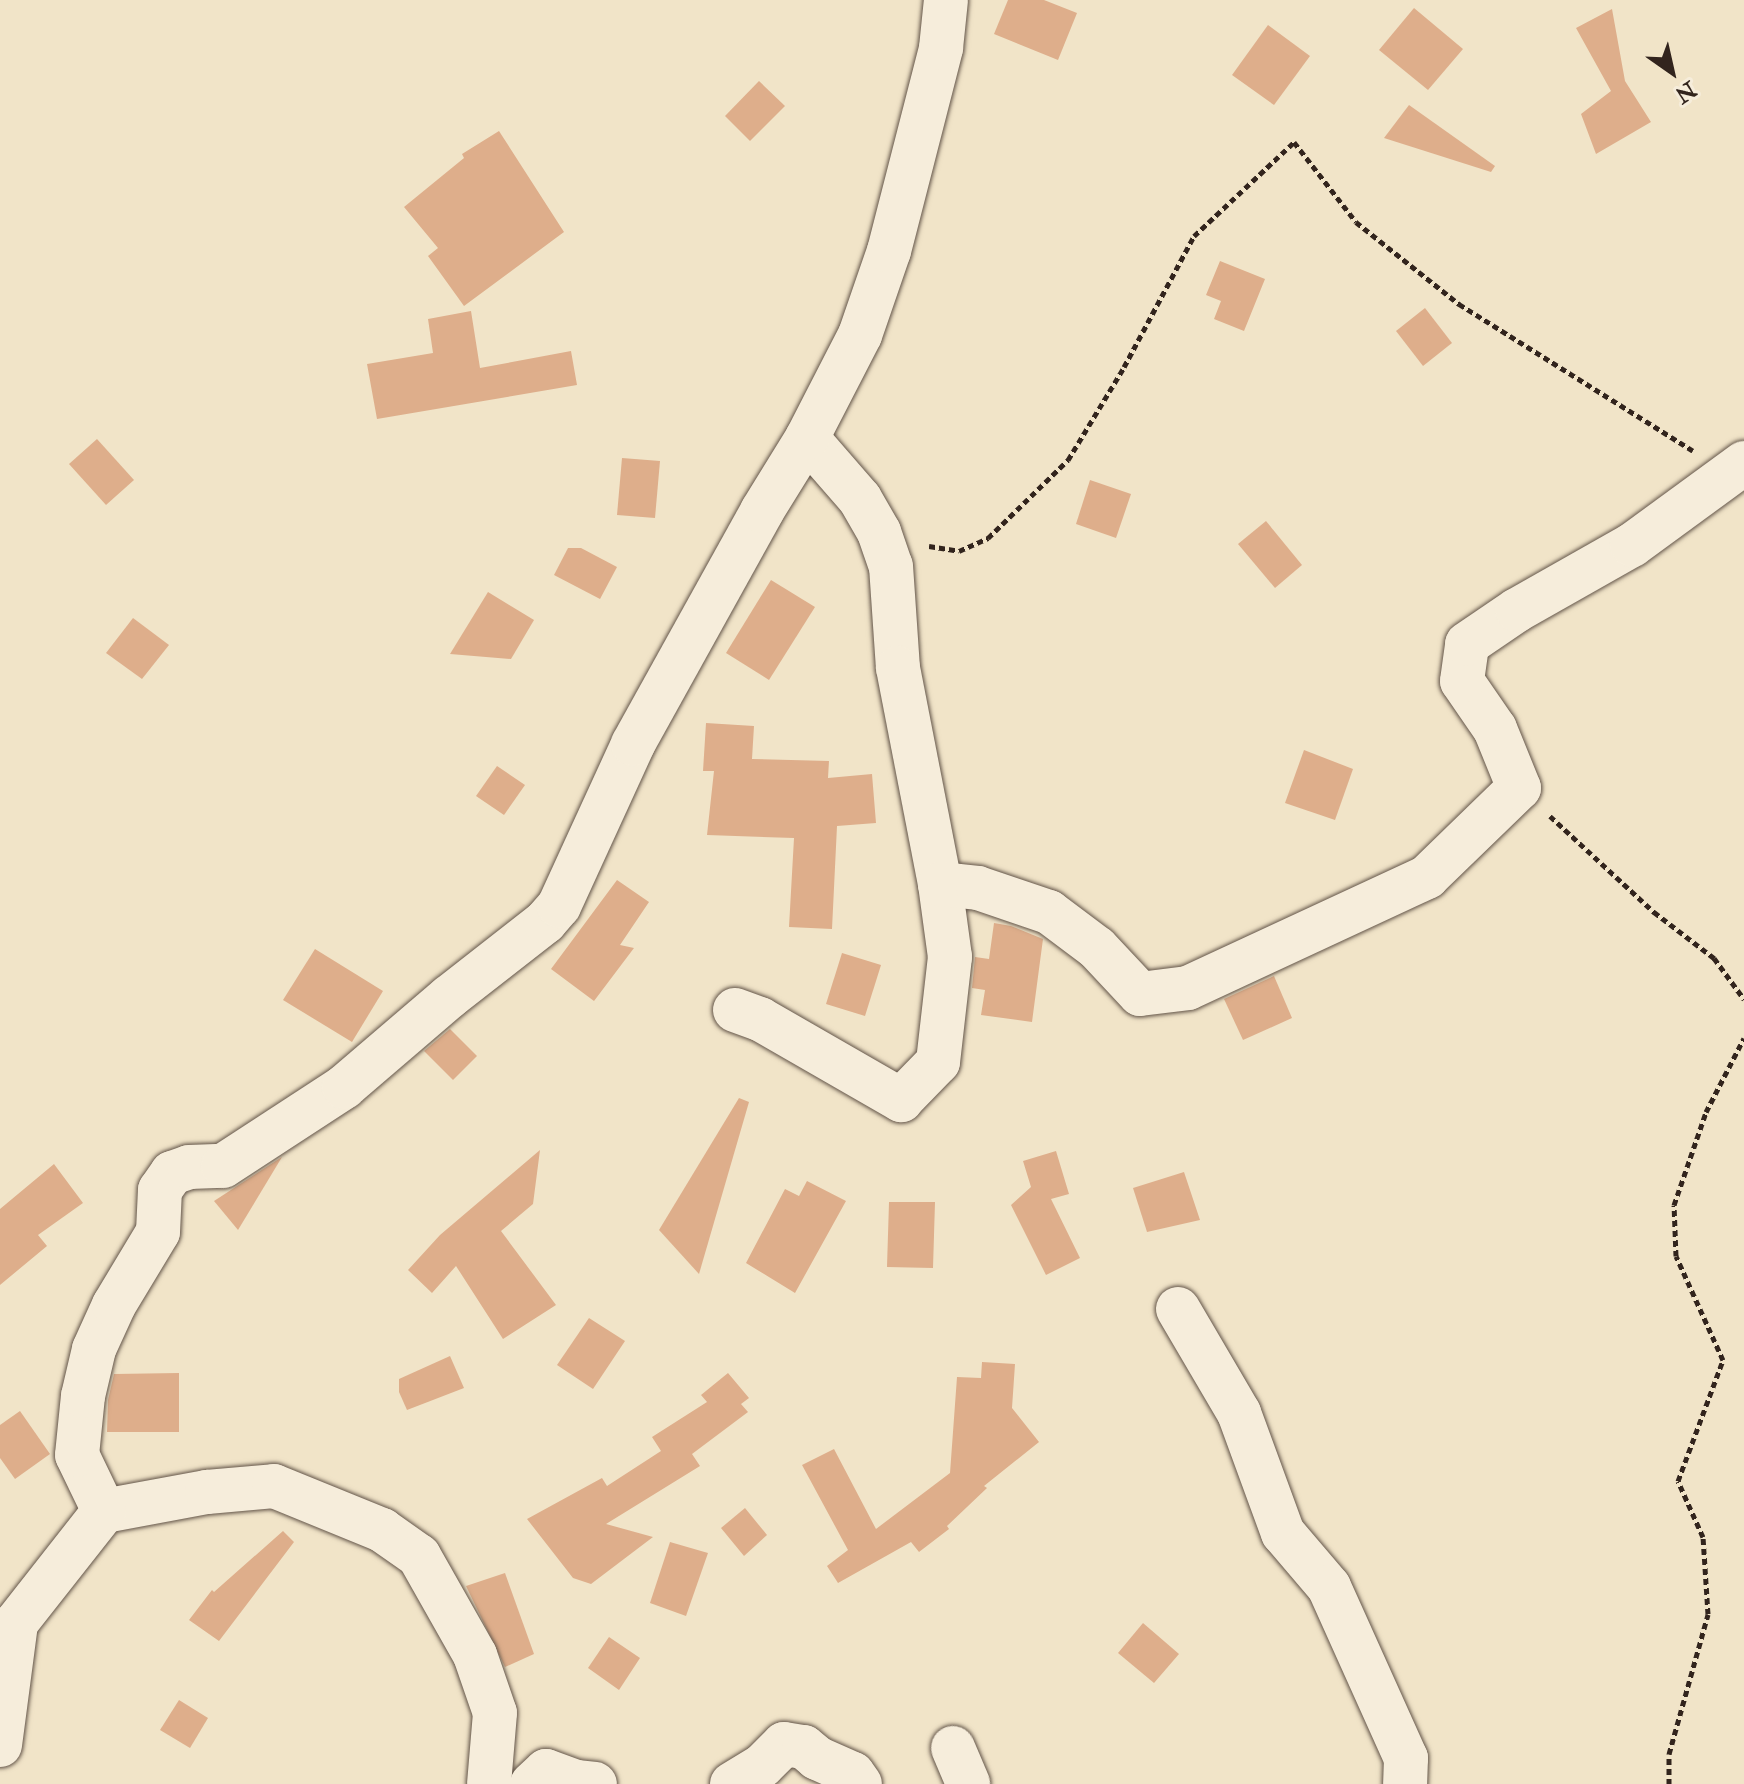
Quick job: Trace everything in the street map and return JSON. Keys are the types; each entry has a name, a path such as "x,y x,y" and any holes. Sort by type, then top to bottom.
{"street":[{"path":"104,1511 77,1455 83,1396 94,1349 114,1305 158,1232 160,1190 172,1173 189,1167 223,1166 344,1087 552,914 571,882 633,744 762,511 807,438 860,335 889,251 941,48 946,0"},
{"path":"735,1010 760,1019 901,1100 938,1062 950,957 940,884 898,668 891,566 881,537 860,499 807,438"},
{"path":"940,884 978,888 1049,912 1097,948 1140,994 1188,988 1427,877 1519,788 1495,729 1462,681 1467,644 1517,610 1632,545 1736,468"},
{"path":"1178,1309 1239,1413 1283,1533 1329,1587 1406,1758 1405,1784"},
{"path":"0,1745 16,1623 104,1511 207,1492 274,1486 382,1530 419,1556 475,1655 495,1713 489,1784"},
{"path":"732,1784 762,1766 784,1744 804,1747 817,1758 853,1774 860,1784"},
{"path":"532,1784 546,1771 576,1782 595,1784"}],"path":[{"path":"881,537 959,551 988,538 1068,460 1124,367 1194,236 1294,142 1356,222 1459,304 1736,468"},
{"path":"1519,788 1654,912 1714,958 1744,999"},
{"path":"1669,1784 1669,1754 1708,1614 1703,1537 1678,1481 1723,1360 1676,1256 1674,1205 1706,1112 1744,1038"}],"building":[{"path":"1008,0 1044,0 1077,13 1058,60 994,34"},
{"path":"1414,8 1463,49 1428,90 1379,50"},
{"path":"1612,9 1625,81 1651,122 1596,154 1581,114 1611,91 1576,28"},
{"path":"1268,25 1310,56 1274,105 1232,75"},
{"path":"759,81 785,106 750,141 725,116"},
{"path":"1409,105 1495,166 1491,172 1384,138"},
{"path":"499,131 564,232 464,306 428,256 438,248 404,207 464,158 462,154"},
{"path":"1220,261 1265,279 1244,331 1214,319 1221,301 1206,295"},
{"path":"1425,308 1452,343 1423,366 1396,331"},
{"path":"471,311 480,368 571,351 577,385 377,419 367,364 433,353 428,319"},
{"path":"97,439 134,480 106,505 69,464"},
{"path":"622,458 660,461 655,518 617,515"},
{"path":"1090,480 1131,494 1116,538 1076,524"},
{"path":"1266,521 1302,565 1275,588 1238,544"},
{"path":"568,548 581,548 617,567 600,599 554,575"},
{"path":"771,580 815,607 769,680 726,653"},
{"path":"488,592 534,620 511,659 450,654"},
{"path":"133,618 169,645 142,679 106,653"},
{"path":"706,723 754,726 752,759 829,761 828,778 872,774 876,823 837,826 832,929 789,927 794,838 707,835 714,771 703,771"},
{"path":"1304,750 1353,769 1335,820 1285,803"},
{"path":"497,766 525,785 504,815 476,796"},
{"path":"617,880 649,902 620,945 634,948 594,1001 551,969"},
{"path":"994,923 1011,926 1043,939 1032,1022 981,1015 985,990 972,988 975,957 989,959"},
{"path":"315,949 383,991 352,1042 283,1000"},
{"path":"842,953 881,965 865,1016 826,1004"},
{"path":"1274,976 1292,1018 1243,1040 1224,999"},
{"path":"450,1029 477,1056 453,1080 424,1051"},
{"path":"739,1098 749,1102 699,1274 659,1230"},
{"path":"540,1150 533,1204 501,1231 556,1305 503,1339 456,1266 432,1293 408,1270 440,1235"},
{"path":"1056,1151 1069,1194 1051,1199 1080,1258 1046,1275 1011,1205 1031,1187 1023,1161"},
{"path":"282,1157 238,1230 214,1201"},
{"path":"54,1164 83,1203 38,1235 47,1246 0,1285 0,1209"},
{"path":"1184,1172 1200,1220 1147,1232 1133,1188"},
{"path":"807,1181 846,1201 795,1293 746,1263 785,1189 799,1196"},
{"path":"889,1202 935,1202 933,1268 887,1267"},
{"path":"589,1318 625,1341 593,1389 557,1365"},
{"path":"450,1356 464,1388 407,1410 399,1392 399,1379"},
{"path":"982,1362 1015,1364 1012,1408 1039,1442 984,1486 987,1488 947,1526 949,1529 919,1552 911,1542 838,1583 827,1566 848,1550 802,1465 834,1449 876,1529 950,1473 957,1377 981,1378"},
{"path":"179,1373 179,1432 107,1432 108,1400 114,1374"},
{"path":"728,1373 749,1398 741,1404 748,1412 692,1454 700,1466 606,1524 653,1537 591,1584 573,1578 527,1519 602,1478 607,1486 661,1451 652,1437 707,1402 701,1395"},
{"path":"20,1411 50,1454 15,1479 0,1458 0,1425"},
{"path":"745,1508 767,1535 744,1556 721,1528"},
{"path":"283,1531 294,1542 219,1641 189,1620 212,1590 214,1592"},
{"path":"670,1542 708,1553 686,1616 650,1603"},
{"path":"505,1573 534,1654 505,1667 466,1586"},
{"path":"1143,1623 1179,1654 1154,1683 1118,1653"},
{"path":"609,1637 640,1658 619,1690 588,1668"},
{"path":"179,1700 208,1718 190,1748 160,1730"}]}
